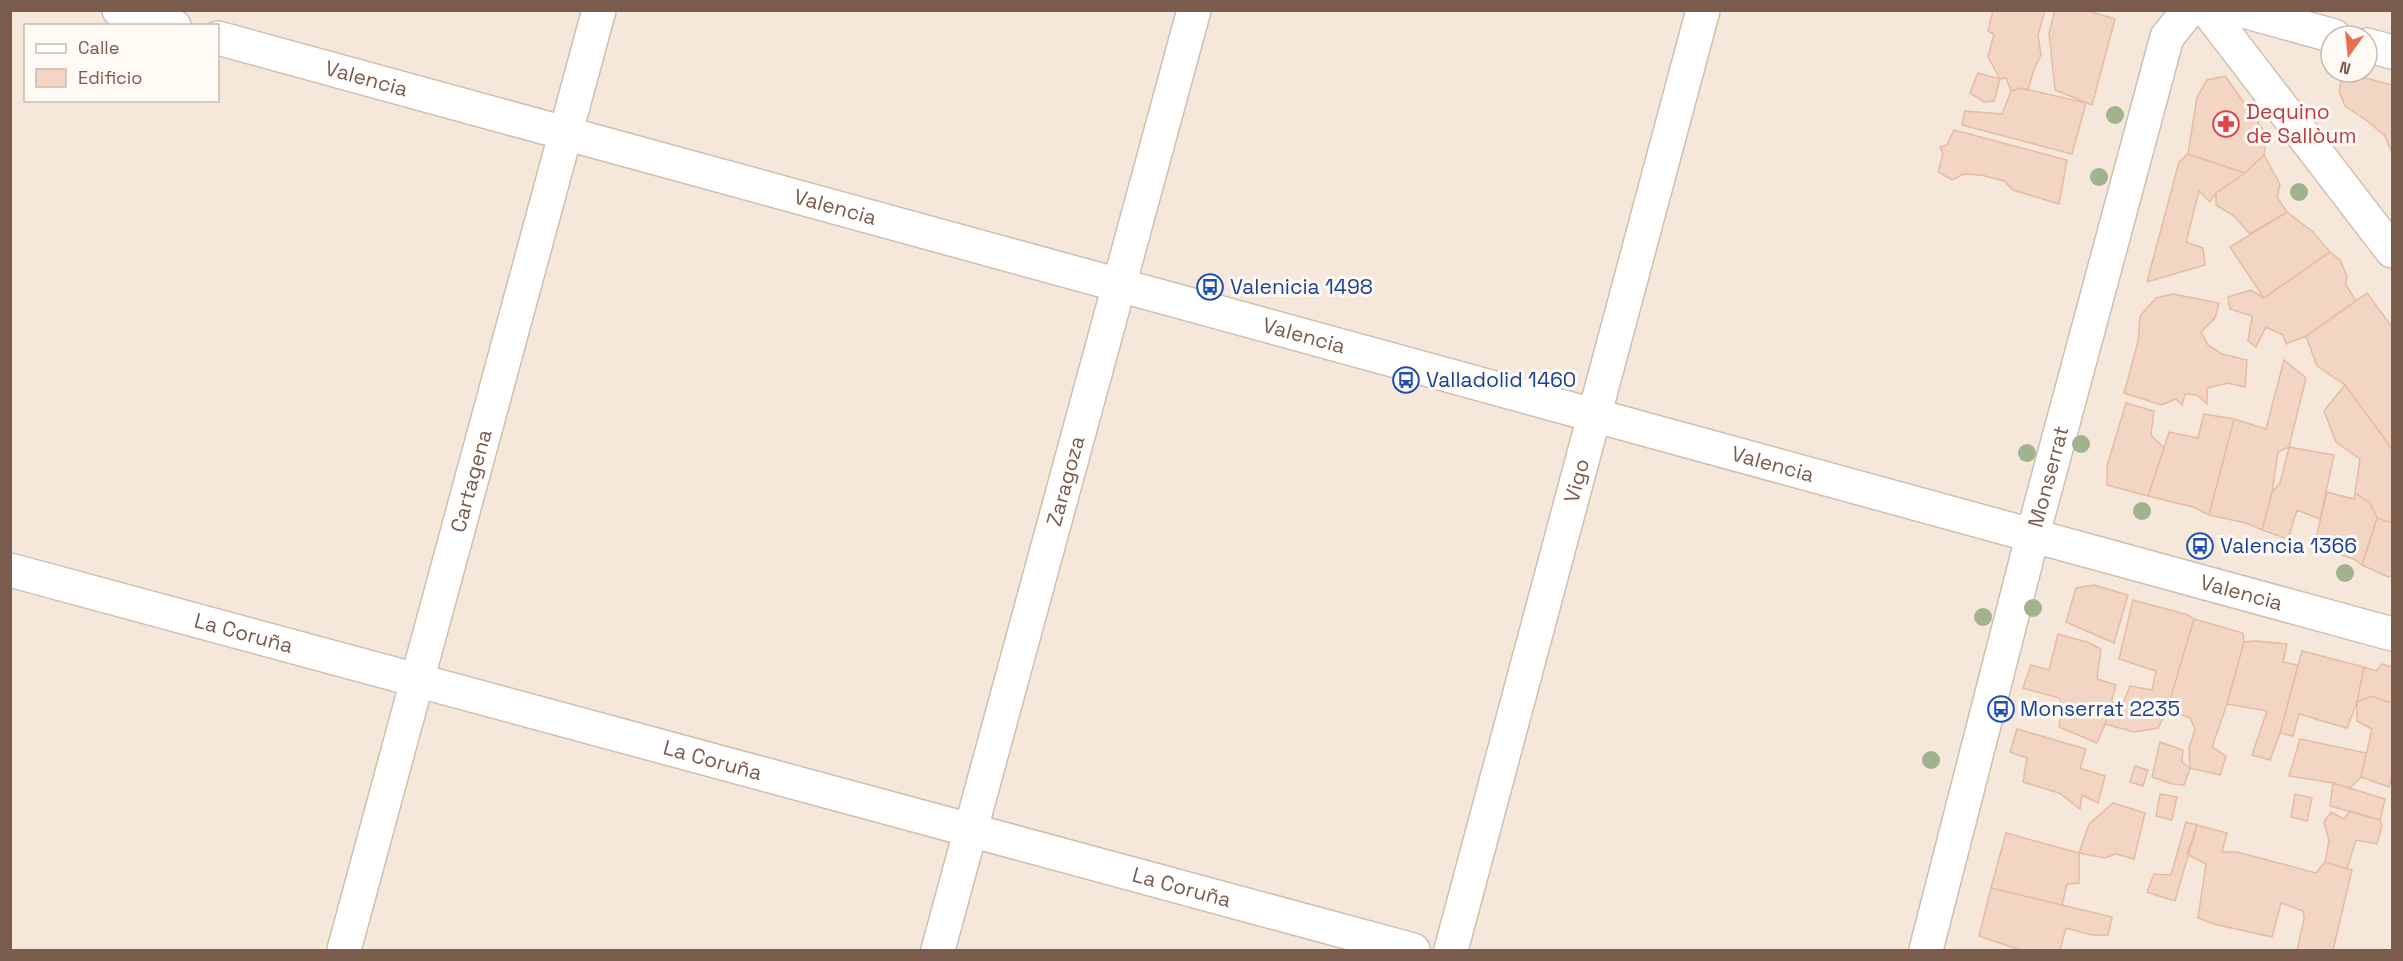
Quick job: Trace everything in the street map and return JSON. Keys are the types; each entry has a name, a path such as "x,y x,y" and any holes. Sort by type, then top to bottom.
{"street":[{"path":"119,10 167,24"},
{"name":"Cartagena","path":"344,951 599,10"},
{"name":"Zaragoza","path":"938,951 1194,10"},
{"name":"Vigo","path":"1451,951 1703,10"},
{"name":"Monserrat","path":"1926,951 2033,534 2167,37 2189,10"},
{"path":"2207,10 2392,251"},
{"path":"2240,10 2319,32"},
{"name":"Valencia","path":"219,38 2392,634"},
{"name":"La Coruña","path":"10,570 1413,951"}],"shaded area":[{"path":"11,11 2392,11 2392,950 11,950"}],"building":[{"path":"1993,10 2045,10 2038,35 2041,55 2028,90 2021,88 2011,91 2006,78 2000,79 1988,57 1994,34 1988,31"},
{"path":"2055,10 2084,10 2115,19 2092,105 2055,90 2049,33"},
{"path":"1978,73 2000,79 1994,101 1984,102 1970,93"},
{"path":"2225,76 2267,135 2264,155 2245,173 2188,154 2197,97 2207,80"},
{"path":"2379,82 2392,85 2392,153 2385,136 2345,106 2339,91 2340,84 2379,84"},
{"path":"2021,88 2086,103 2072,154 1962,125 1965,111 2002,114 2011,91"},
{"path":"1954,130 2067,160 2059,204 2013,190 2004,181 1981,175 1964,174 1952,180 1938,172 1943,154 1940,147 1947,145"},
{"path":"2188,154 2245,173 2216,193 2210,202 2199,191 2186,242 2203,248 2205,265 2147,282 2179,162"},
{"path":"2264,155 2280,184 2277,197 2287,212 2250,234 2234,216 2216,205 2216,193 2245,173"},
{"path":"2287,212 2313,232 2330,252 2264,298 2230,247"},
{"path":"2330,252 2340,260 2347,276 2346,285 2356,301 2306,336 2286,344 2283,335 2266,327 2256,347 2248,341 2252,316 2230,309 2228,297 2251,290 2264,298"},
{"path":"2367,293 2392,327 2392,449 2345,385 2317,366 2306,336"},
{"path":"2173,294 2219,303 2215,318 2201,332 2208,345 2222,354 2247,360 2245,387 2228,383 2207,388 2207,404 2197,395 2185,394 2182,405 2176,399 2161,405 2124,393 2138,342 2140,316 2156,298"},
{"path":"2284,360 2306,378 2289,447 2278,452 2272,492 2262,530 2246,523 2209,515 2234,419 2266,429"},
{"path":"2345,385 2392,449 2392,523 2377,518 2370,503 2355,493 2360,459 2336,442 2324,411"},
{"path":"2126,403 2154,411 2151,435 2164,448 2148,496 2107,485 2107,466"},
{"path":"2204,414 2234,419 2209,515 2193,507 2148,496 2169,432 2198,438"},
{"path":"2289,447 2334,455 2320,519 2297,510 2288,539 2262,530 2272,492 2280,483"},
{"path":"2327,492 2354,499 2355,493 2370,503 2377,518 2362,565 2354,559 2314,547"},
{"path":"2377,518 2392,523 2392,576 2388,577 2362,565"},
{"path":"2094,585 2128,595 2114,643 2066,622 2076,588"},
{"path":"2133,600 2188,615 2194,619 2167,710 2158,728 2134,732 2105,724 2111,702 2123,703 2130,686 2152,690 2156,671 2119,659"},
{"path":"2194,619 2243,633 2244,642 2227,704 2212,747 2226,756 2220,775 2190,768 2189,748 2195,729 2190,718 2167,710"},
{"path":"2058,634 2087,642 2101,649 2097,679 2116,685 2097,743 2059,727 2062,706 2059,698 2023,688 2031,665 2049,670"},
{"path":"2244,642 2287,644 2283,662 2298,665 2280,733 2270,760 2252,755 2267,711 2227,704"},
{"path":"2302,651 2364,667 2357,702 2347,728 2299,714 2293,736 2280,733"},
{"path":"2382,664 2392,667 2392,703 2371,696 2357,702 2364,667 2376,671"},
{"path":"2371,696 2392,703 2392,775 2389,787 2361,777 2372,729 2357,721 2357,702"},
{"path":"2017,729 2086,749 2080,768 2105,776 2098,803 2082,795 2080,809 2059,793 2023,782 2027,758 2010,752"},
{"path":"2300,739 2366,753 2361,777 2350,788 2289,776"},
{"path":"2160,742 2183,750 2182,762 2190,768 2184,785 2152,777"},
{"path":"2135,766 2148,770 2143,786 2130,782"},
{"path":"2333,783 2385,799 2380,820 2330,806"},
{"path":"2160,794 2177,797 2172,820 2156,816"},
{"path":"2295,794 2312,798 2307,821 2291,817"},
{"path":"2113,803 2145,813 2134,859 2116,854 2105,858 2079,853 2089,824"},
{"path":"2350,811 2380,820 2382,826 2377,844 2356,840 2347,869 2325,862 2329,841 2324,822 2331,812 2344,819"},
{"path":"2186,822 2197,825 2175,901 2147,892 2154,874 2171,875"},
{"path":"2197,825 2227,833 2222,852 2237,852 2316,873 2325,862 2352,870 2333,950 2297,950 2304,919 2303,911 2281,903 2272,937 2214,924 2198,918 2206,864 2187,854"},
{"path":"2006,833 2079,853 2079,883 2067,884 2062,905 1991,888"},
{"path":"1991,888 2112,917 2108,935 2092,935 2066,928 2060,950 2020,950 1979,936"}],"place":[{"name":"Dequino de Sallòum","path":"2226,124"},
{"name":"Valenicia 1498","path":"1210,287"},
{"name":"Valladolid 1460","path":"1406,380"},
{"name":"Valencia 1366","path":"2200,546"},
{"name":"Monserrat 2235","path":"2001,709"}]}
